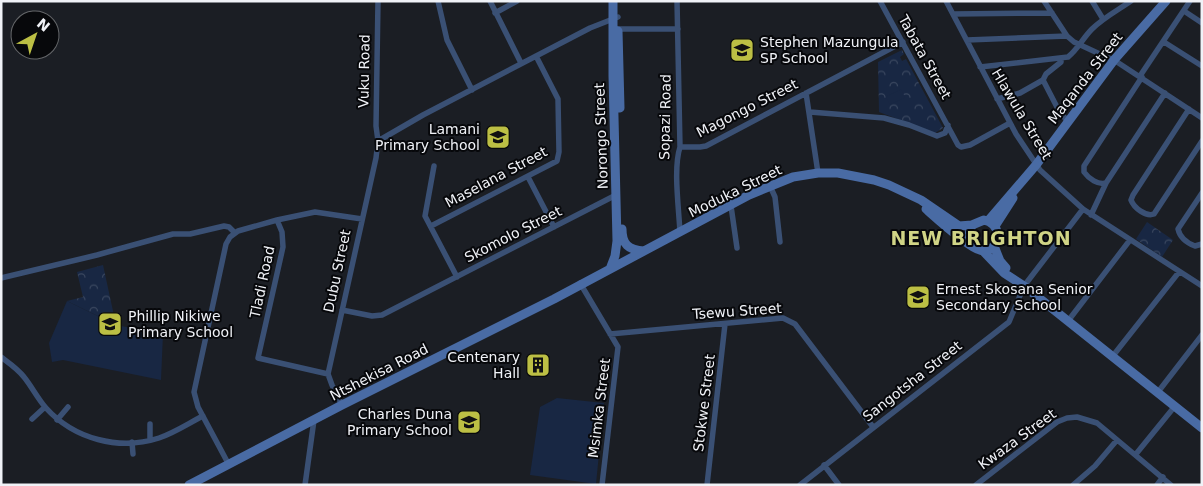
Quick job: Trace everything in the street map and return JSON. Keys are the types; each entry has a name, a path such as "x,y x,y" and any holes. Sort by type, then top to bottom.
{"street":[{"name":"Vuku Road","path":"378,1 376,114 378,141"},
{"path":"438,1 447,40 472,90"},
{"path":"490,1 521,64"},
{"path":"495,13 517,1"},
{"name":"Norongo Street","path":"613,1 616,18"},
{"name":"Norongo Street","path":"618,1 616,30 622,238 625,261"},
{"name":"Sopazi Road","path":"677,1 680,147 677,157 677,189 680,233"},
{"name":"Tabata Street","path":"880,1 948,125 955,142 961,147 970,144 1010,123"},
{"name":"Hlawula Street","path":"946,1 1010,123 1036,165 1091,215 1202,286"},
{"path":"1044,1 1067,36 1079,46 1114,60 1202,118"},
{"path":"1092,1 1103,19"},
{"path":"980,67 1061,59 1070,56 1092,29 1103,19 1131,1"},
{"name":"Maqanda Street","path":"992,224 1114,60 1166,1"},
{"path":"1106,184 1093,180 1086,174 1083,168 1190,1"},
{"path":"1184,11 1202,23"},
{"path":"953,14 1052,13"},
{"path":"378,141 590,28 616,18"},
{"path":"616,30 678,29"},
{"name":"Norongo Street","path":"610,269 616,252 612,76 616,30"},
{"path":"967,40 1067,36"},
{"name":"Magongo Street","path":"680,147 700,148 706,146 903,42"},
{"path":"1164,42 1202,66"},
{"name":"Maselana Street","path":"431,226 553,164 559,154 558,99 536,56"},
{"path":"998,100 1020,94 1043,80 1046,74 1062,62 1061,59"},
{"path":"1043,80 1058,109 1068,122"},
{"path":"806,92 818,174"},
{"path":"1091,215 1106,184 1165,93"},
{"path":"1189,109 1133,195 1131,200 1133,204 1147,214 1154,214 1202,141"},
{"path":"810,112 876,117 901,123 936,136 944,133 948,125"},
{"name":"Dubu Street","path":"328,374 375,163 378,141"},
{"path":"434,166 425,216 457,277"},
{"name":"Moduka Street","path":"580,283 770,186 793,178 818,174 838,173 864,177 889,185 930,205 960,226 972,225"},
{"path":"528,177 554,227"},
{"path":"770,186 775,197 780,242"},
{"path":"1202,193 1178,229 1180,236 1188,242 1195,246 1202,244"},
{"name":"Skomolo Street","path":"342,310 380,316 423,296 616,195"},
{"name":"Moduka Street","path":"911,195 932,215 971,245"},
{"path":"731,206 737,248"},
{"name":"Sangotsha Street","path":"800,485 1004,326 1012,316 1024,286 1083,209"},
{"path":"277,220 315,212 362,219"},
{"name":"Tladi Road","path":"235,233 277,220 282,232 284,247 258,358 328,374"},
{"path":"1024,286 1000,261 994,246 998,234 992,224 979,221 972,225 968,233 971,245 983,251 1004,273 1024,286 1202,428"},
{"path":"1,278 97,255 172,234 190,234 224,226 229,227 235,233 230,237 225,247 195,387 195,399 229,465"},
{"path":"622,238 632,249 644,251"},
{"path":"1068,321 1130,240"},
{"path":"983,251 994,246"},
{"path":"1112,356 1179,272"},
{"name":"Msimka Street","path":"580,283 618,347 602,485"},
{"name":"Ntshekisa Road","path":"189,485 342,405 458,348 580,283"},
{"name":"Tsewu Street","path":"610,334 783,318 792,322 873,427"},
{"name":"Stokwe Street","path":"707,485 725,324"},
{"path":"1158,392 1201,338"},
{"path":"1,357 21,373 45,407 57,420 70,429 91,439 132,442 150,440 164,436 203,416"},
{"path":"328,374 342,405"},
{"path":"1136,454 1175,406"},
{"path":"32,419 45,407"},
{"path":"57,420 68,407"},
{"name":"Kwaza Street","path":"976,485 1057,422 1077,417 1093,421 1136,454 1171,485"},
{"path":"305,485 314,420"},
{"path":"150,424 150,440"},
{"path":"1073,485 1095,466 1117,440"},
{"path":"132,442 133,454"},
{"path":"824,465 839,485"},
{"path":"1157,485 1163,477"}],"green space":[{"path":"902,50 904,54 900,57 902,61 906,59 943,128 935,133 879,112 878,62"},
{"path":"901,89 905,97 890,105 886,97"},
{"path":"1147,222 1173,240 1162,257 1136,239"},
{"path":"103,265 116,325 67,301 83,297 77,272"},
{"path":"67,301 116,325 163,334 161,380 63,360 52,362 49,343"},
{"path":"557,398 604,403 596,484 530,475 540,407"}],"place":[{"name":"Stephen Mazungula SP School","path":"742,50"},
{"name":"Lamani Primary School","path":"498,137"},
{"name":"Ernest Skosana Senior Secondary School","path":"918,297"},
{"name":"Phillip Nikiwe Primary School","path":"110,324"},
{"name":"Centenary Hall","path":"538,365"},
{"name":"Charles Duna Primary School","path":"469,422"}],"district":[{"name":"NEW BRIGHTON","path":"981,238"}]}
